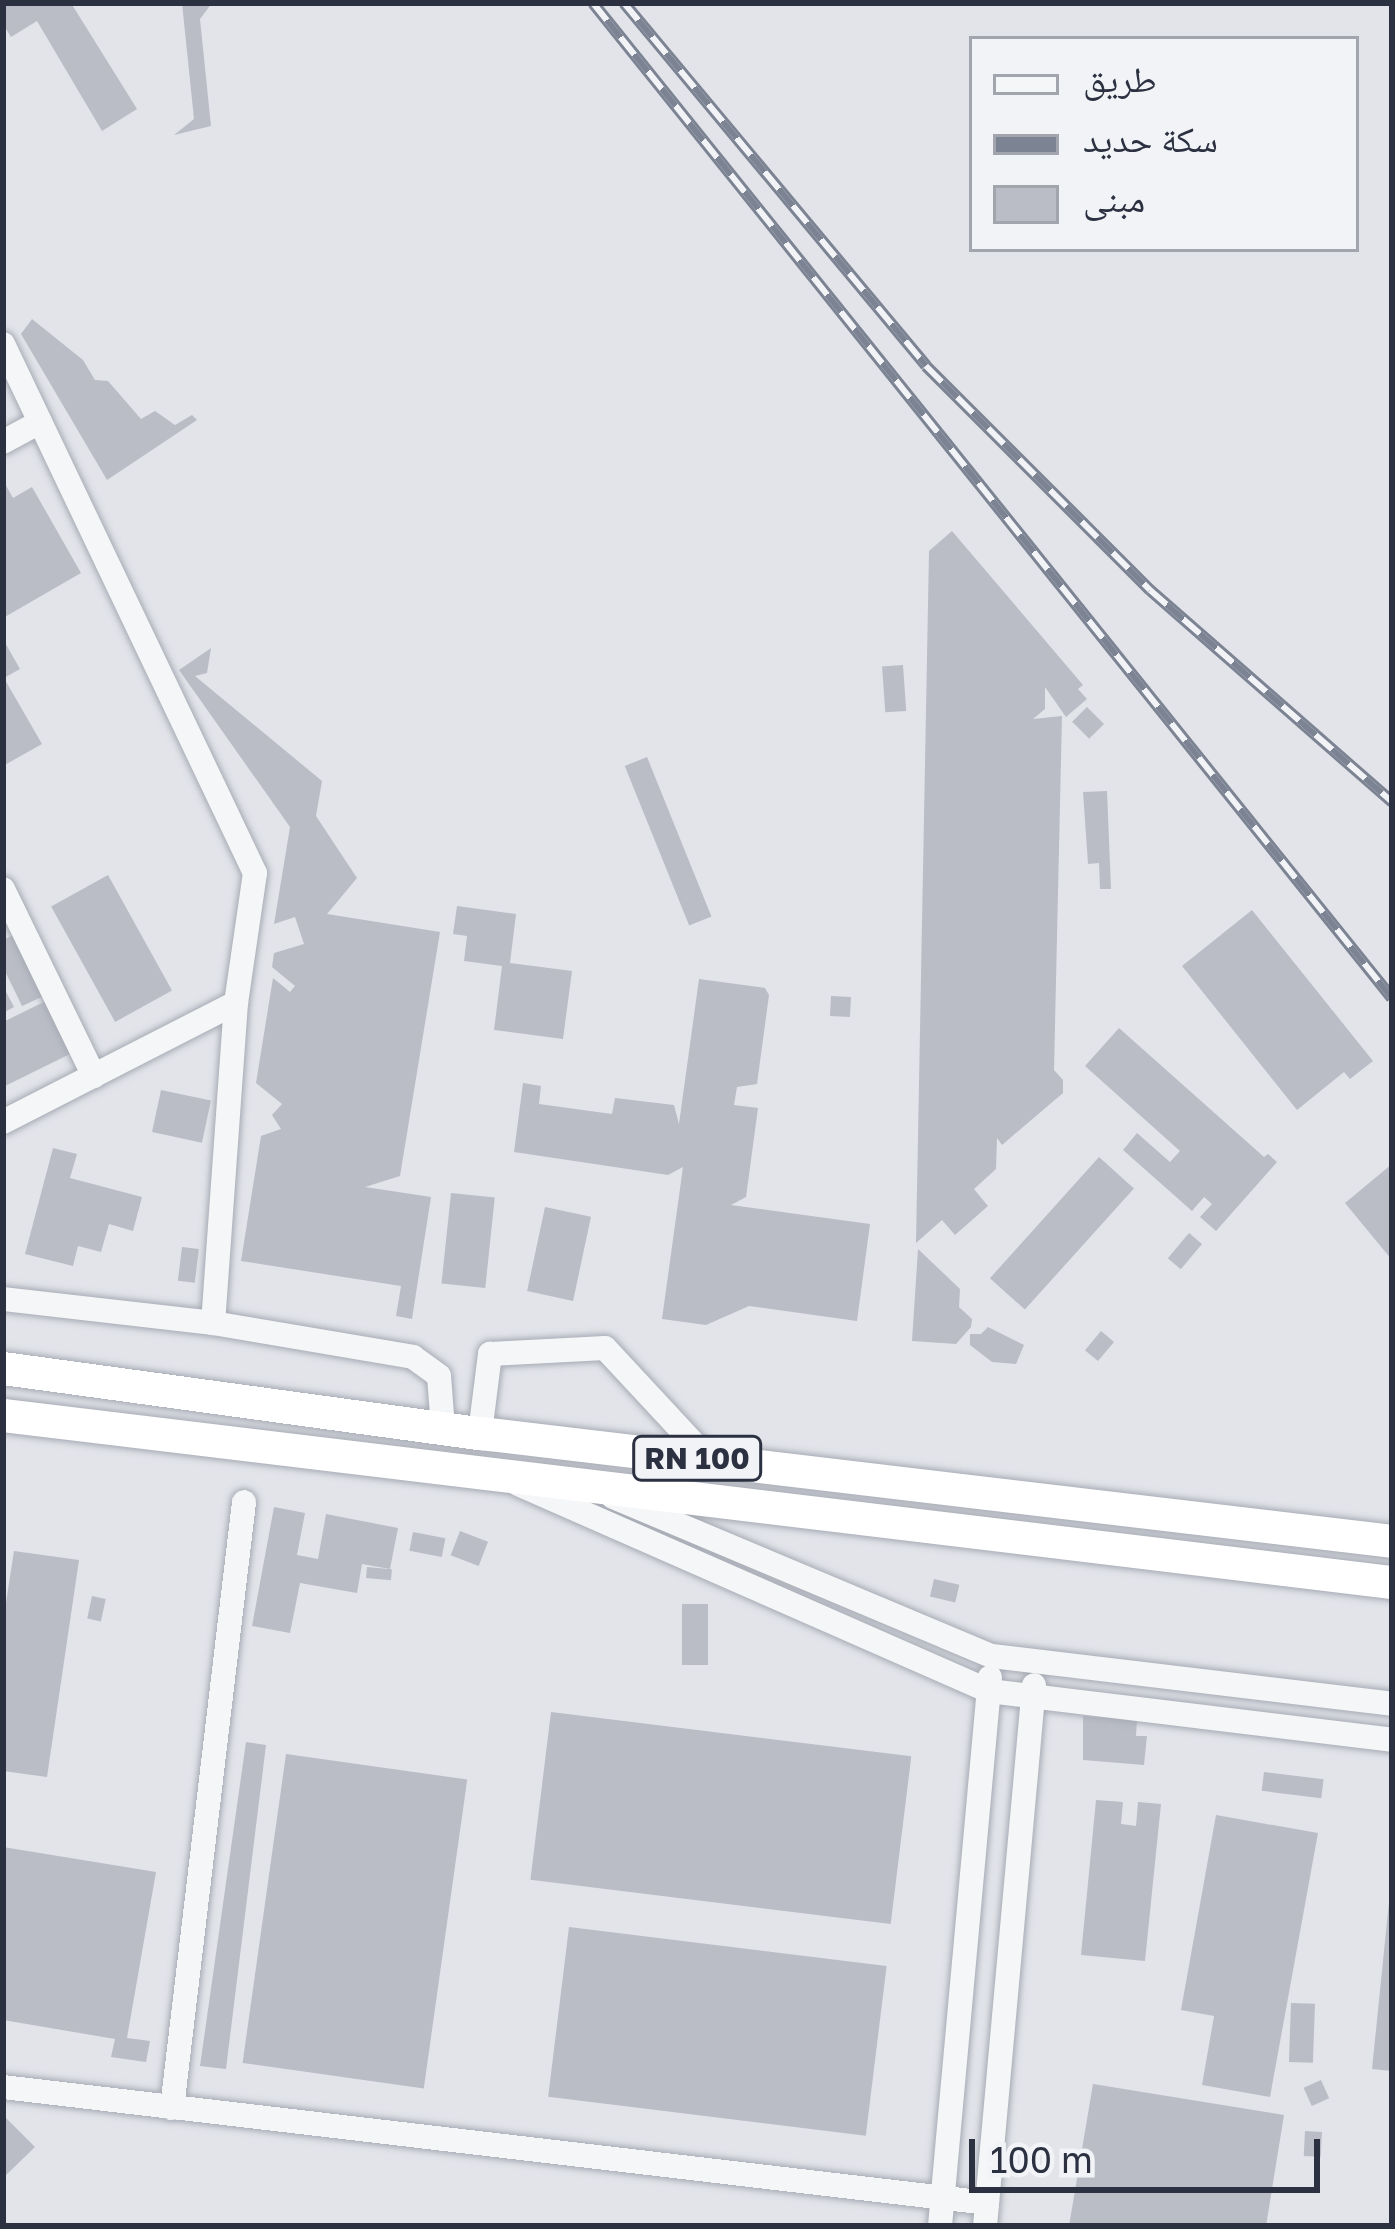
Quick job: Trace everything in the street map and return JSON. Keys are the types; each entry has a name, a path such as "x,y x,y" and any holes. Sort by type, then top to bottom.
{"highway":[{"name":"RN 100","path":"3,1368 480,1433 1392,1541"},
{"name":"RN 100","path":"3,1415 1392,1582"}],"street":[{"path":"3,344 255,873 236,1003 213,1323"},
{"path":"3,442 40,422"},
{"path":"3,889 94,1076"},
{"path":"3,1123 236,1003"},
{"path":"3,1299 213,1323 413,1357 439,1376 443,1428"},
{"path":"480,1433 490,1354 605,1348 709,1460"},
{"path":"499,1476 988,1691 1392,1740"},
{"path":"587,1486 992,1656 1392,1704"},
{"path":"172,2108 244,1502"},
{"path":"940,2226 992,1656"},
{"path":"3,2087 943,2199 986,2215 1036,1662"}],"building":[{"path":"3,3 71,3 137,109 102,131 37,21 11,37 3,24"},
{"path":"182,3 212,3 200,19 211,126 174,135 194,119"},
{"path":"32,319 83,360 95,380 108,381 141,419 155,411 175,425 192,415 197,420 107,480 21,334"},
{"path":"3,480 13,498 32,487 81,573 3,618"},
{"path":"952,531 1083,685 1078,689 1087,699 1066,717 1045,687 1045,709 1033,719 1062,716 1054,1070 1063,1080 1063,1093 1002,1145 997,1138 996,1169 974,1189 988,1206 955,1235 942,1220 916,1243 929,551"},
{"path":"3,639 20,669 4,678 42,744 3,766"},
{"path":"211,648 207,673 195,676 322,781 316,816 357,878 327,914 440,932 400,1176 365,1187 431,1197 412,1319 396,1316 401,1286 241,1261 261,1136 281,1129 272,1115 282,1104 256,1083 273,978 290,992 295,986 272,967 274,953 304,944 295,917 274,924 290,827 179,670"},
{"path":"903,665 906,711 885,712 882,666"},
{"path":"1087,707 1104,724 1089,739 1072,722"},
{"path":"647,757 711,916 689,925 625,766"},
{"path":"1107,791 1111,889 1100,889 1099,863 1088,864 1083,792"},
{"path":"108,875 172,990 115,1022 51,907"},
{"path":"457,906 516,914 510,963 572,971 563,1039 494,1030 502,966 464,961 467,936 453,934"},
{"path":"1252,910 1373,1061 1350,1079 1344,1072 1297,1110 1182,966"},
{"path":"16,934 46,995 22,1006 3,967 3,940"},
{"path":"699,979 765,988 769,995 757,1084 737,1087 734,1105 758,1108 746,1197 731,1205 870,1224 857,1321 749,1306 706,1325 662,1319 683,1167 668,1175 514,1152 523,1083 541,1086 539,1104 612,1114 615,1098 674,1105 679,1124"},
{"path":"3,986 14,1007 3,1013"},
{"path":"831,996 851,997 850,1017 830,1016"},
{"path":"46,1001 72,1053 3,1087 3,1022"},
{"path":"1119,1028 1264,1157 1268,1154 1277,1162 1216,1231 1200,1217 1212,1204 1204,1197 1192,1211 1123,1150 1137,1133 1170,1162 1180,1151 1085,1066"},
{"path":"161,1090 211,1101 202,1143 152,1132"},
{"path":"53,1148 77,1154 70,1178 142,1197 133,1231 109,1224 101,1252 78,1246 73,1266 25,1254"},
{"path":"1099,1157 1134,1188 1025,1310 990,1278"},
{"path":"1392,1164 1392,1260 1345,1203"},
{"path":"451,1193 495,1198 485,1288 441,1284"},
{"path":"545,1207 591,1217 573,1301 527,1291"},
{"path":"1189,1233 1202,1244 1181,1269 1168,1258"},
{"path":"182,1247 199,1249 195,1283 178,1281"},
{"path":"918,1249 960,1289 959,1307 972,1319 956,1344 912,1341"},
{"path":"988,1327 1024,1345 1016,1364 992,1362 970,1345 970,1334 981,1334"},
{"path":"1101,1331 1114,1342 1098,1361 1085,1350"},
{"path":"274,1507 305,1513 297,1555 318,1559 326,1514 398,1528 390,1569 362,1564 357,1593 300,1583 290,1633 252,1626"},
{"path":"460,1531 488,1542 479,1566 451,1555"},
{"path":"413,1532 445,1538 442,1557 409,1551"},
{"path":"14,1551 79,1560 47,1777 3,1771 3,1622"},
{"path":"367,1567 392,1569 391,1580 366,1578"},
{"path":"934,1579 959,1585 955,1602 930,1597"},
{"path":"92,1596 106,1599 101,1621 87,1618"},
{"path":"682,1604 708,1604 708,1665 682,1665"},
{"path":"551,1712 911,1756 891,1924 530,1880"},
{"path":"1083,1716 1137,1720 1136,1736 1147,1736 1144,1765 1083,1760"},
{"path":"246,1742 266,1745 226,2069 200,2066"},
{"path":"286,1754 467,1779 424,2088 243,2063"},
{"path":"1264,1772 1324,1779 1321,1798 1262,1791"},
{"path":"1096,1800 1123,1802 1121,1824 1136,1826 1138,1802 1161,1804 1145,1961 1081,1955"},
{"path":"1216,1815 1318,1833 1270,2097 1202,2085 1214,2016 1181,2010"},
{"path":"3,1847 156,1872 127,2038 150,2041 146,2062 111,2057 115,2039 3,2020"},
{"path":"1392,1902 1392,2071 1372,2069"},
{"path":"569,1927 887,1966 866,2136 548,2097"},
{"path":"1291,2003 1315,2004 1313,2063 1289,2062"},
{"path":"1321,2080 1329,2098 1312,2106 1304,2088"},
{"path":"1093,2084 1284,2115 1266,2226 1069,2226"},
{"path":"3,2115 35,2147 3,2178"},
{"path":"1305,2131 1322,2132 1321,2157 1304,2156"}],"railway":[{"path":"593,3 1392,998"},
{"path":"624,3 926,366 1150,590 1392,802"}]}
